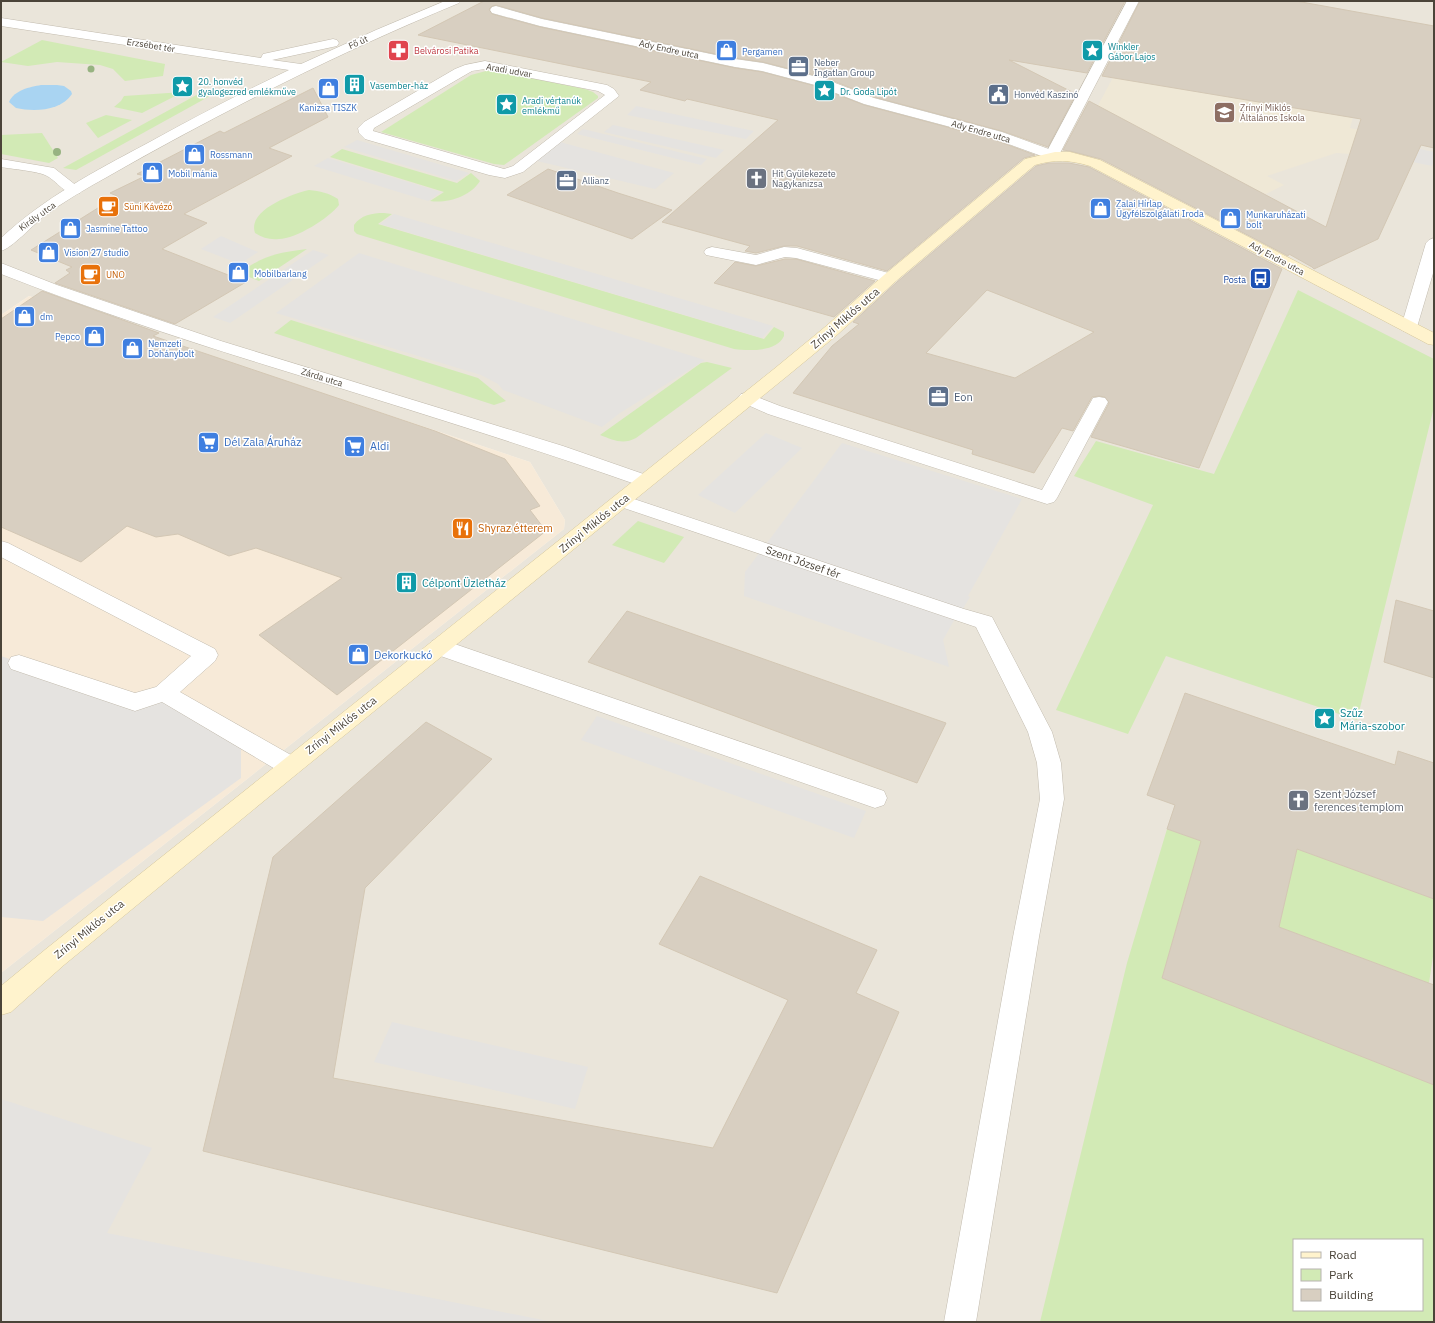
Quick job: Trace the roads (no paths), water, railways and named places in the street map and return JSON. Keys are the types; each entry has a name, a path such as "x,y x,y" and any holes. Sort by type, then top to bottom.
{"main road":[{"name":"Zrínyi Miklós utca","path":"1,1003 61,952 290,766 622,501 831,331 890,278 1018,170 1030,162 1052,155"},
{"name":"Ady Endre utca","path":"1052,155 1072,156 1095,163 1434,340"}],"street":[{"name":"Fő út","path":"75,190 128,159 263,87 381,32 455,1"},
{"path":"1052,155 1133,1"},
{"name":"Ady Endre utca","path":"496,10 540,22 735,63 763,67 820,82 869,101 997,135 1052,155"},
{"name":"Erzsébet tér","path":"1,22 302,68"},
{"path":"247,60 287,54 381,32"},
{"name":"Aradi udvar","path":"476,66 494,66 602,88 612,96 518,169 505,174 494,172 370,136 366,133 365,128 369,124 460,72 476,66"},
{"path":"1,163 49,170 75,190"},
{"name":"Király utca","path":"1,246 30,219 75,190"},
{"path":"1409,327 1434,243"},
{"path":"712,252 756,260 784,252 797,253 890,278"},
{"name":"Zárda utca","path":"1,268 51,288 215,346 315,375 549,448 645,481"},
{"path":"747,398 774,410 1047,498 1099,402"},
{"name":"Szent József tér","path":"622,501 952,613 984,622 1040,732 1049,763 1052,798 960,1322"},
{"path":"1,548 207,655 164,693 134,702 19,663"},
{"path":"440,647 876,798"},
{"path":"164,693 290,766"}],"water":[{"path":"41,85 64,86 71,91 72,94 61,104 47,109 31,110 16,108 9,102 18,92 27,88"}],"place":[{"name":"Belvárosi Patika","path":"398,50"},
{"name":"Pergamen","path":"726,51"},
{"name":"Winkler Gábor Lajos","path":"1092,51"},
{"name":"Neber Ingatlan Group","path":"798,67"},
{"name":"Vasember-ház","path":"354,85"},
{"name":"20. honvéd gyalogezred emlékműve","path":"183,86"},
{"name":"Kanizsa TISZK","path":"328,88"},
{"name":"Dr. Goda Lipót","path":"824,91"},
{"name":"Honvéd Kaszinó","path":"998,94"},
{"name":"Aradi vértanúk emlékmű","path":"507,105"},
{"name":"Zrínyi Miklós Általános Iskola","path":"1224,112"},
{"name":"Rossmann","path":"195,154"},
{"name":"Mobil mánia","path":"152,173"},
{"name":"Hit Gyülekezete Nagykanizsa","path":"756,178"},
{"name":"Allianz","path":"567,180"},
{"name":"Süni Kávézó","path":"108,206"},
{"name":"Zalai Hírlap Ügyfélszolgálati Iroda","path":"1101,208"},
{"name":"Munkaruházati bolt","path":"1230,219"},
{"name":"Jasmine Tattoo","path":"70,228"},
{"name":"Vision 27 studio","path":"48,252"},
{"name":"Mobilbarlang","path":"239,273"},
{"name":"UNO","path":"90,274"},
{"name":"Posta","path":"1261,279"},
{"name":"dm","path":"25,316"},
{"name":"Pepco","path":"95,336"},
{"name":"Nemzeti Dohánybolt","path":"132,348"},
{"name":"Eon","path":"939,397"},
{"name":"Dél Zala Áruház","path":"208,442"},
{"name":"Aldi","path":"354,446"},
{"name":"Shyraz étterem","path":"463,528"},
{"name":"Célpont Üzletház","path":"407,583"},
{"name":"Dekorkuckó","path":"359,655"},
{"name":"Szűz Mária-szobor","path":"1325,719"},
{"name":"Szent József ferences templom","path":"1298,800"}]}
